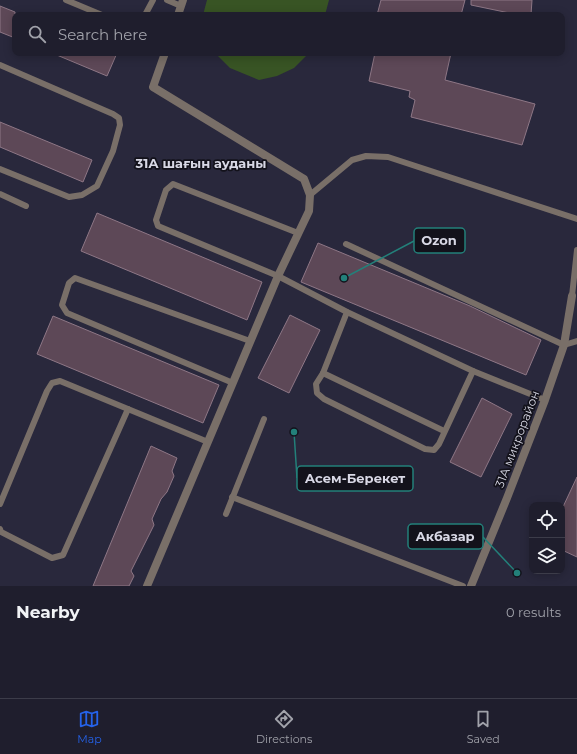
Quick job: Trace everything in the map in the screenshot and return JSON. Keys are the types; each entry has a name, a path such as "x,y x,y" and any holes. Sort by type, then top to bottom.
{"street":[{"path":"147,586 278,276 309,211 310,195 304,179 154,87 164,56"},
{"name":"31А микрорайон","path":"471,586 545,400 564,345 572,296"}],"lane":[{"path":"66,0 95,12"},
{"path":"146,12 153,0"},
{"path":"167,0 182,3"},
{"path":"0,65 113,114 119,118 120,125 113,151 97,186 82,195 68,197 0,169"},
{"path":"310,195 352,160 366,156 388,157 577,219"},
{"path":"298,233 173,184 166,190 156,220 158,226 278,276 347,312 473,371 545,400"},
{"path":"0,194 26,206"},
{"path":"346,244 564,345 577,341"},
{"path":"572,296 577,250"},
{"path":"233,383 67,314 62,305 69,283 76,278 250,342"},
{"path":"347,312 323,373 316,384 317,393 324,399 425,448 434,450 439,444 473,371"},
{"path":"323,373 444,431"},
{"path":"0,504 46,391 52,383 60,381 208,442"},
{"path":"0,529 1,532 52,558 63,555 128,409"},
{"path":"226,514 264,419"},
{"path":"232,497 464,586"}],"green space":[{"path":"207,0 329,0 326,12 204,12"},
{"path":"218,56 306,56 294,68 277,76 259,80 230,68"}],"building":[{"path":"381,0 465,0 462,12 378,12"},
{"path":"471,0 532,0 531,12 505,12 471,5"},
{"path":"0,6 15,12 12,12 12,37 0,32"},
{"path":"59,56 116,56 107,76"},
{"path":"374,56 450,56 445,80 535,104 522,145 411,117 415,100 409,97 410,91 369,81"},
{"path":"0,122 92,160 83,182 0,147"},
{"path":"97,213 262,282 247,320 81,251"},
{"path":"318,243 470,306 541,340 526,375 301,282"},
{"path":"290,315 320,330 289,393 258,378"},
{"path":"53,316 219,385 203,423 37,354"},
{"path":"482,398 512,414 481,477 450,462"},
{"path":"151,446 177,458 172,471 174,476 167,492 161,499 152,519 154,525 131,571 134,576 129,586 93,586"},
{"path":"577,477 577,557 565,551 565,503"}],"place":[{"name":"Ozon","path":"344,278"},
{"name":"Асем-Берекет","path":"294,432"},
{"name":"Акбазар","path":"517,573"}],"district":[{"name":"31А шағын ауданы","path":"201,163"}]}
